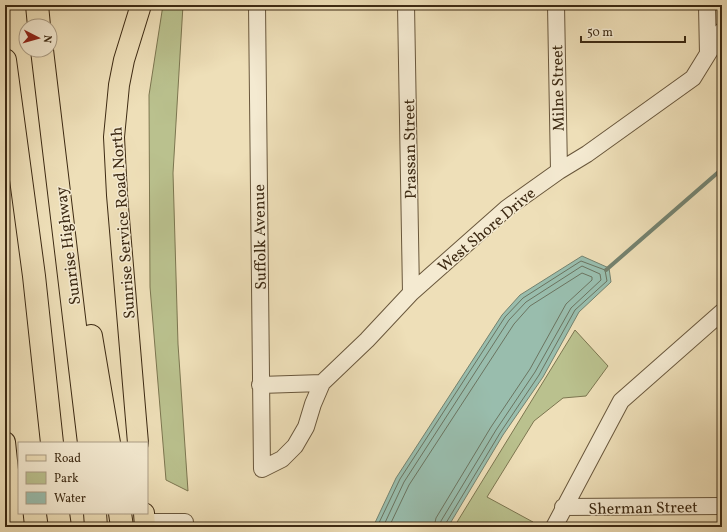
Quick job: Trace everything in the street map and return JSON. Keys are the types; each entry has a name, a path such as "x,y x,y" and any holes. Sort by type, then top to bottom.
{"highway":[{"path":"36,5 38,18"},
{"name":"Sunrise Highway","path":"43,58 90,442"},
{"path":"5,60 34,276 52,442"},
{"path":"56,163 97,366 109,442"},
{"path":"54,514 54,527"},
{"path":"58,514 60,527"},
{"path":"95,514 96,527"},
{"path":"120,514 122,527"}],"main road":[{"name":"Sunrise Service Road North","path":"138,442 117,195 114,137 119,85 124,60 141,5"},
{"path":"5,442 14,527"}],"street":[{"name":"Suffolk Avenue","path":"257,5 262,469 282,459 295,446 306,427 313,404 322,383"},
{"name":"Prassan Street","path":"406,5 411,293"},
{"name":"Milne Street","path":"556,5 559,171"},
{"path":"707,5 708,54"},
{"name":"West Shore Drive","path":"322,383 367,340 411,293 507,208 559,171 588,154 693,78 722,31"},
{"path":"554,527 563,507 621,401 722,312"},
{"path":"260,385 322,383"},
{"name":"Sherman Street","path":"563,507 722,506"},
{"path":"144,521 185,524"}],"green space":[{"path":"163,5 183,5 173,173 178,344 188,491 166,480 150,287 149,95"},
{"path":"575,330 608,366 586,396 563,398 534,421 487,497 533,522 530,527 454,527"}],"water":[{"path":"582,256 609,268 611,282 579,312 543,377 503,435 448,527 373,527 396,478 502,315 520,295"}],"waterway":[{"path":"606,270 722,169"}]}
